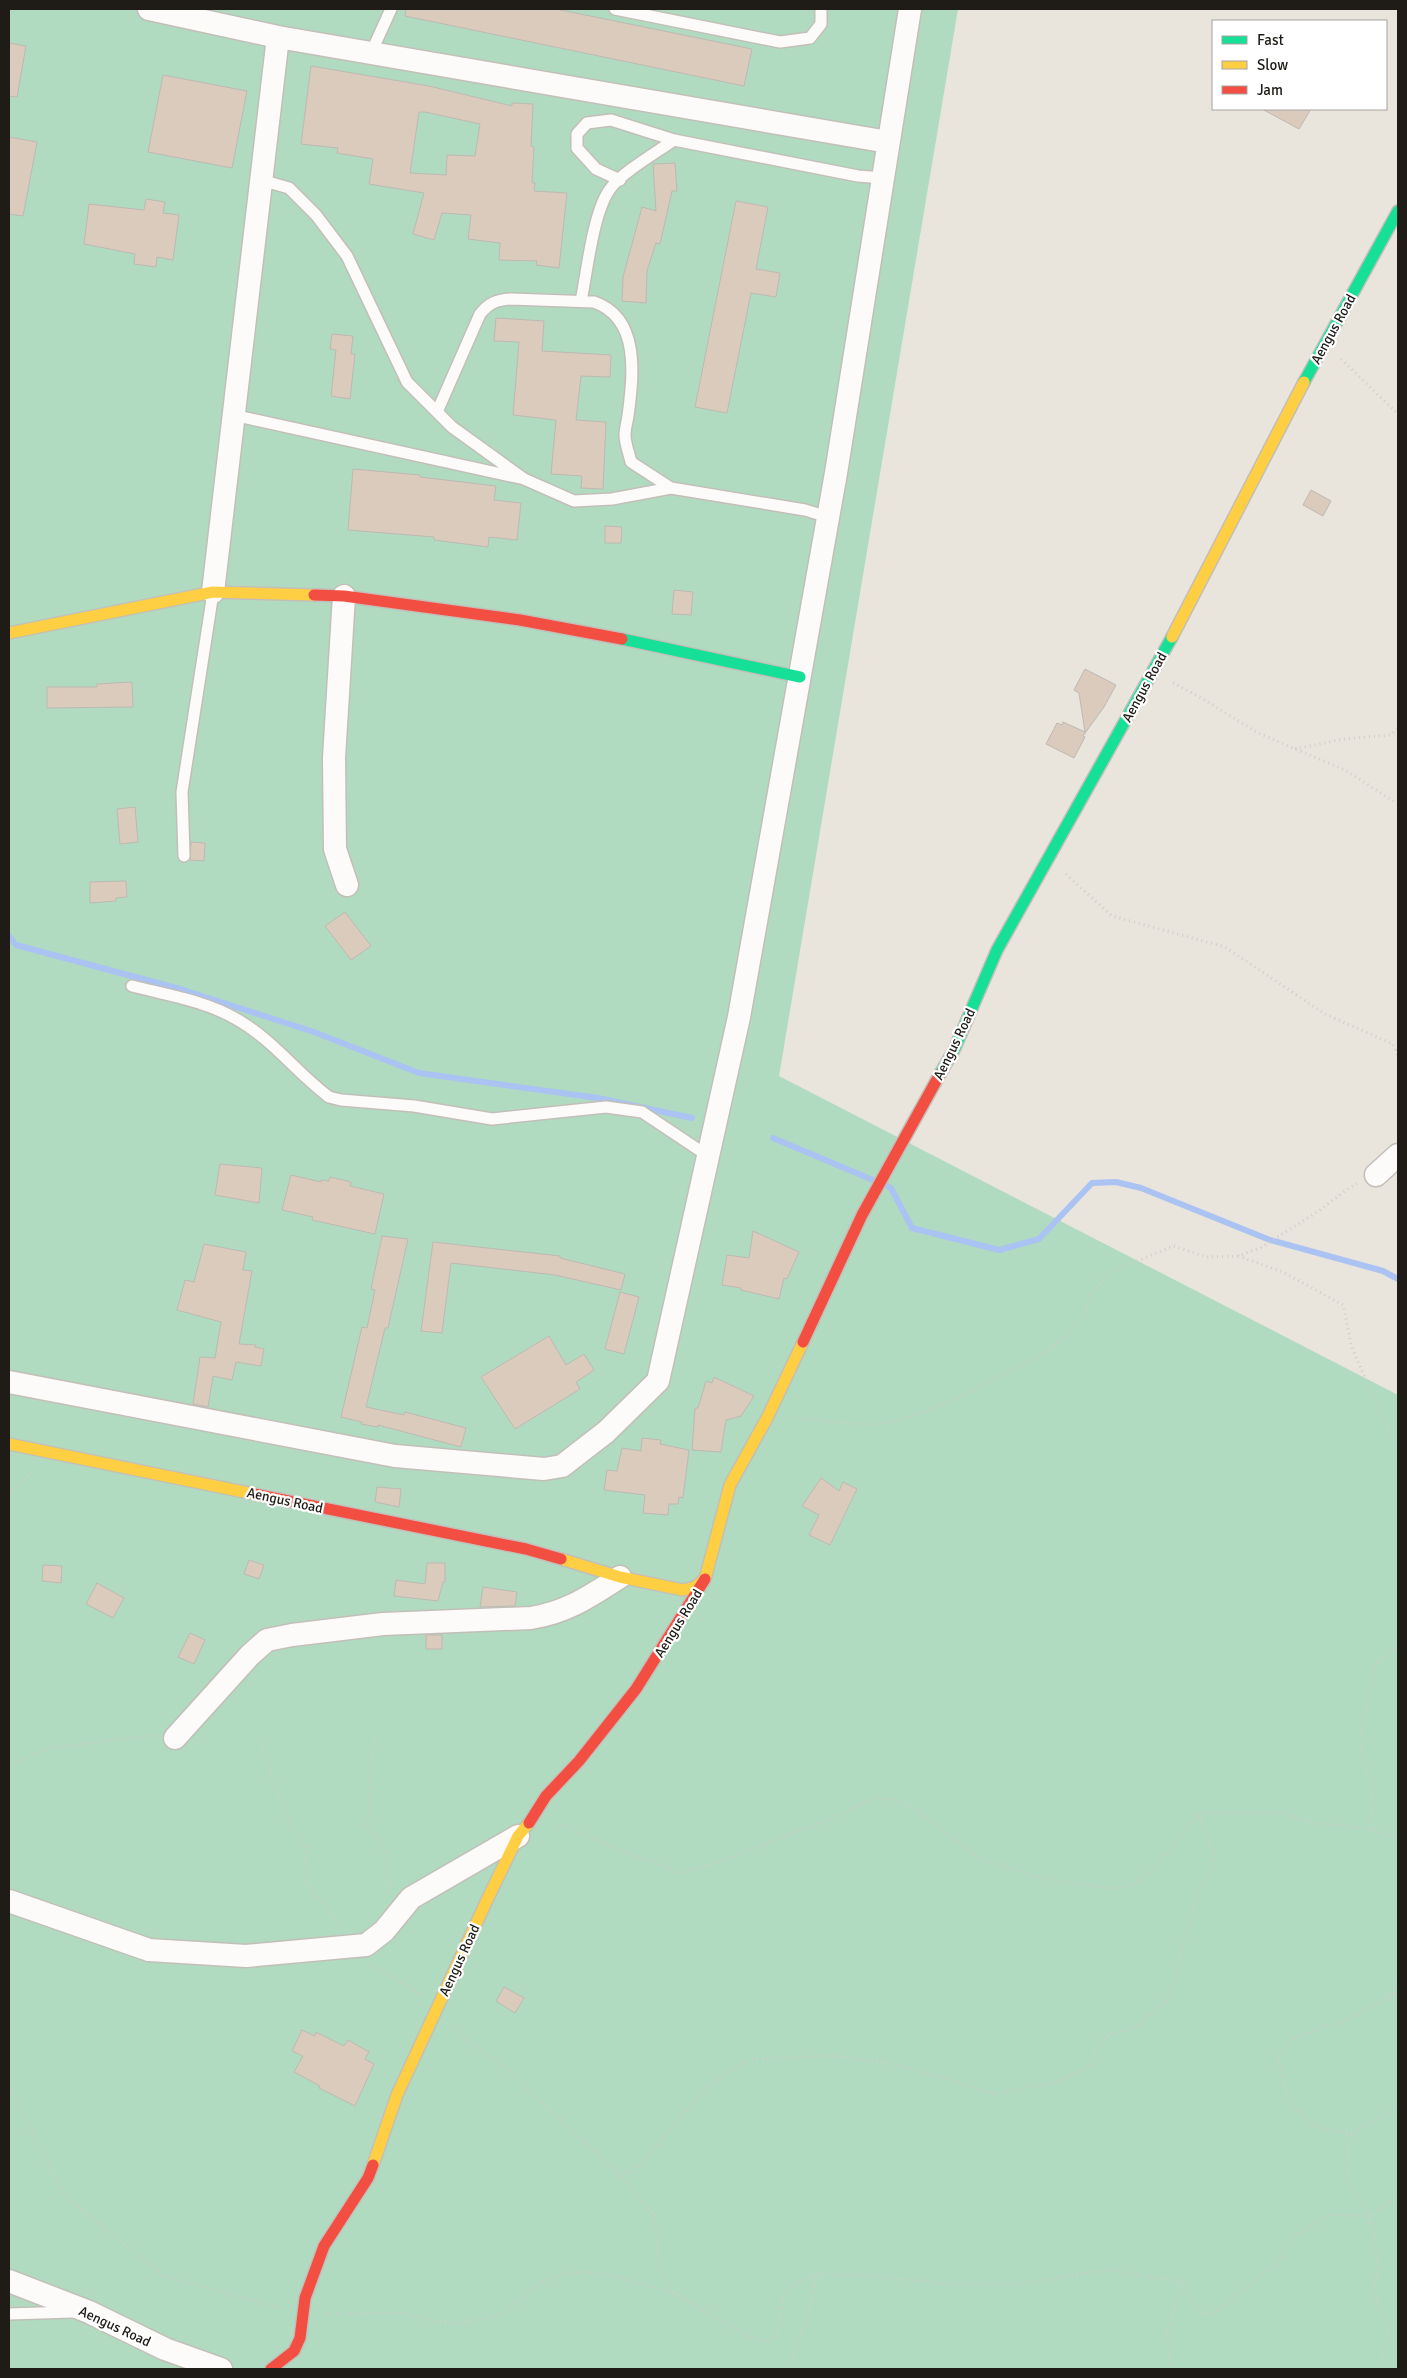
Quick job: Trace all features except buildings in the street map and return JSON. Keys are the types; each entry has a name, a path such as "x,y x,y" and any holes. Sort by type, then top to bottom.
{"street":[{"path":"149,9 278,37 888,142"},
{"path":"9,1382 394,1456 544,1469 562,1466 606,1432 658,1381 740,1017 828,517 910,9"},
{"path":"213,592 278,37"},
{"name":"Aengus Road","path":"271,2369 294,2351 300,2338 302,2314 312,2276 324,2246 368,2178 397,2095 518,1836 534,1816 546,1796 579,1761 636,1689 705,1579 730,1485 767,1418 889,1163 954,1050 987,970 1047,857 1196,593 1326,342 1398,211"},
{"path":"9,633 213,592 344,596 539,623 800,677"},
{"path":"344,596 334,758 334,849 347,885"},
{"path":"1376,1175 1398,1155"},
{"name":"Aengus Road","path":"9,1444 526,1549 620,1577 684,1590 695,1587 705,1579"},
{"path":"175,1738 250,1655 267,1640 292,1634 383,1624 531,1618 553,1615 572,1607 620,1577"},
{"path":"9,1901 149,1950 246,1956 356,1946 384,1931 411,1898 518,1836"},
{"name":"Aengus Road","path":"9,2281 89,2312 165,2349 221,2369"}],"lane":[{"path":"371,53 391,9"},
{"path":"615,9 780,42 810,38 821,24 821,9"},
{"path":"620,180 596,169 577,148 577,134 587,123 611,120 674,140 858,176 883,178"},
{"path":"581,301 599,214 610,189 674,140"},
{"path":"261,180 289,188 316,216 347,256 407,382 452,427 524,479"},
{"path":"437,412 480,314 488,304 498,300 510,299 581,301 606,306 622,324 629,340 633,361 625,435 631,462 671,488"},
{"path":"233,415 524,479 574,500 612,499 671,488 805,510 828,517"},
{"path":"184,856 182,792 213,592"},
{"path":"132,986 205,1005 237,1020 264,1038 315,1086 335,1098 414,1106 492,1119 606,1107 625,1108 642,1112 708,1156"},
{"path":"9,2314 89,2312"}],"path":[{"path":"1326,342 1347,367 1398,414"},
{"path":"1152,672 1203,699 1258,733 1345,770 1398,804"},
{"path":"1294,749 1343,739 1390,735 1398,729"},
{"path":"1047,857 1112,916 1225,946 1325,1014 1393,1044 1398,1056"},
{"path":"767,1418 875,1425 903,1419 948,1403 1045,1353 1082,1321 1091,1295 1109,1272 1173,1246 1208,1257 1238,1256 1262,1247 1320,1210 1346,1190 1376,1175"},
{"path":"1238,1256 1283,1272 1343,1305 1352,1348 1392,1441 1398,1446"},
{"path":"1370,1829 1373,1791 1360,1742 1368,1692 1377,1664 1398,1644"},
{"path":"9,1765 49,1748 167,1733 175,1738"},
{"path":"376,1738 371,1764 369,1816 363,1826 373,1831 385,1848 396,1916"},
{"path":"261,1741 272,1780 289,1820 306,1849 307,1882 334,1921 350,1936 356,1946 438,2005 452,2031 500,2063 619,2174 655,2216 659,2264 674,2293"},
{"path":"518,1836 564,1825 622,1851 682,1873 725,1860 779,1839 832,1818 874,1798 893,1799 914,1808 979,1858 1036,1877 1115,1889 1132,1885 1144,1878 1168,1852 1199,1813"},
{"path":"1199,1813 1284,1813 1316,1823 1370,1829 1398,1839"},
{"path":"619,2174 634,2171 708,2087 749,2059 833,2056 889,2063 948,2079 992,2094 1057,2082 1092,2066 1096,2045 1110,2034 1138,2027 1166,2000 1177,1983 1180,1954 1199,1893 1215,1857 1199,1813"},
{"path":"1390,1999 1398,1978"},
{"path":"1352,2134 1313,2126 1290,2103 1277,2056 1296,2038 1323,2026 1338,2024 1390,1999 1398,1993"},
{"path":"9,2085 66,2197 164,2276 302,2314 402,2314 435,2321 461,2323 501,2314 543,2282 564,2273 588,2272 613,2276 674,2293 750,2337 764,2341 771,2340 776,2336 783,2296 793,2285 817,2274 871,2276 950,2284 1015,2284 1108,2270 1184,2282"},
{"path":"1381,2369 1389,2328 1386,2317 1374,2293 1378,2261 1370,2216 1349,2182 1347,2149 1352,2134 1398,2107"},
{"path":"1184,2282 1191,2300 1205,2314 1219,2310 1247,2285 1275,2265 1296,2235 1332,2214 1370,2216 1398,2198"},
{"path":"795,2369 794,2350 807,2321 817,2274"},
{"path":"1172,2369 1167,2333 1175,2304 1184,2282"}],"green space":[{"path":"9,9 958,9 779,1076 1398,1395 1398,2369 9,2369"}],"waterway":[{"path":"9,936 16,945 180,989 314,1032 419,1073 598,1098 692,1118"},
{"path":"773,1138 873,1180"},
{"path":"887,1186 891,1188 912,1228 999,1250 1039,1239 1092,1183 1116,1182 1141,1188 1270,1240 1383,1271 1398,1279"}],"traffic: fast":[{"path":"1304,382 1398,211"},
{"path":"940,1074 954,1050 997,950 1172,637"},
{"path":"622,639 800,677"}],"traffic: slow":[{"path":"1172,637 1304,382"},
{"path":"9,633 213,592 314,595"},
{"path":"561,1559 620,1577 683,1590 695,1587 705,1579 730,1485 767,1418 803,1342"},
{"path":"9,1444 254,1494"},
{"path":"373,2165 397,2095 518,1836 529,1823"}],"traffic: jam":[{"path":"314,595 344,596 520,620 622,639"},
{"path":"803,1342 862,1215 940,1074"},
{"path":"254,1494 526,1549 561,1559"},
{"path":"529,1823 546,1796 579,1761 636,1689 705,1579"},
{"path":"271,2369 294,2351 300,2338 305,2298 324,2246 368,2178 373,2165"}]}
